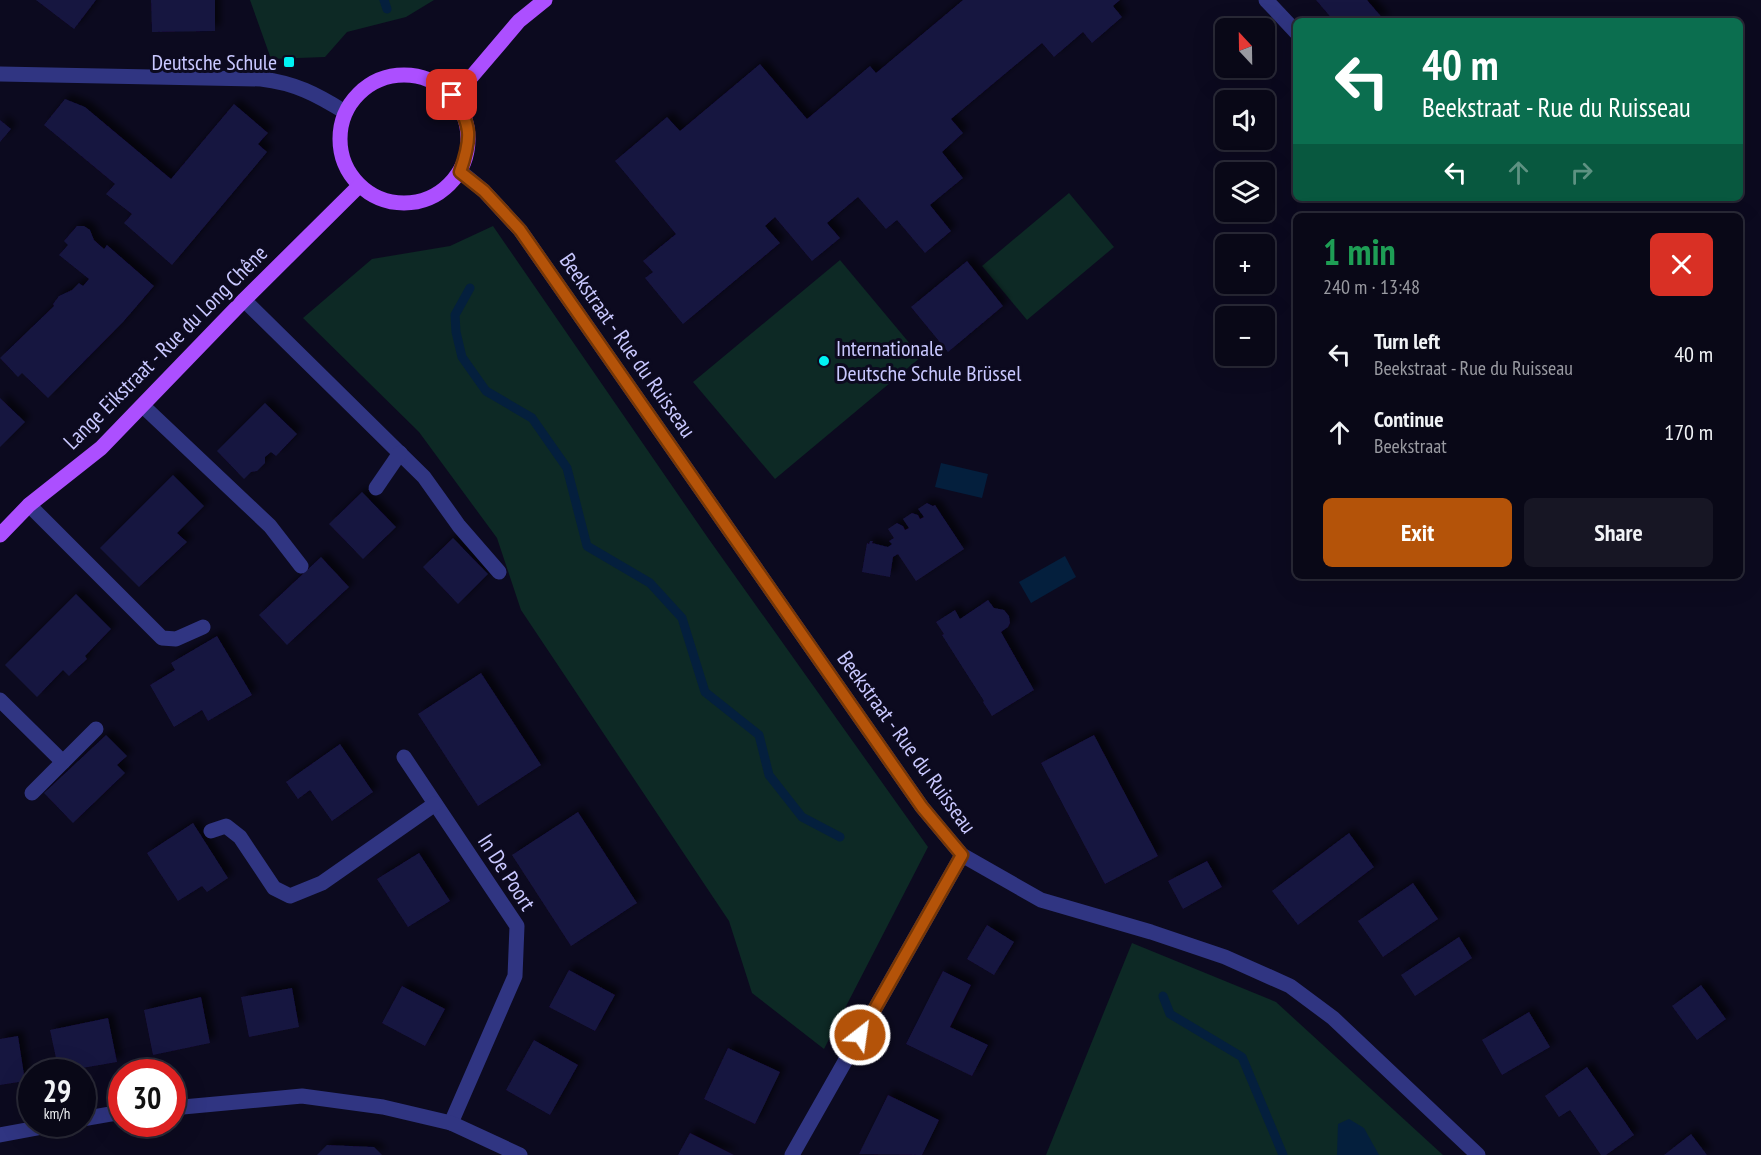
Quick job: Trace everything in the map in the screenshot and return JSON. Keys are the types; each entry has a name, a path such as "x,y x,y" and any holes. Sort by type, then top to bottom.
{"main road":[{"path":"452,95 473,75 519,21 545,0"},
{"path":"408,75 433,81 452,95 464,113 469,143 460,172 447,187 432,197 413,202 395,203 359,186 348,172 341,156 339,134 345,112 357,95 373,82 391,76 408,75"},
{"name":"Lange Eikstraat - Rue du Long Chêne","path":"0,536 29,505 101,448 244,300 359,186"}],"street":[{"path":"1266,0 1293,29"},
{"path":"0,74 261,79 283,82 318,96 345,112"},
{"name":"Beekstraat - Rue du Ruisseau","path":"460,172 484,191 520,230 915,797 962,855 1041,900 1151,932 1225,957 1290,986 1333,1018 1478,1155"},
{"path":"244,300 424,477 459,526 500,572"},
{"path":"143,406 270,526 301,566"},
{"path":"376,488 400,453"},
{"path":"29,505 162,638 176,639 203,627"},
{"path":"0,700 63,762"},
{"path":"32,793 96,729"},
{"name":"In De Poort","path":"404,757 518,926 515,976 451,1123"},
{"path":"211,831 226,826 240,837 274,888 290,896 322,883 435,804"},
{"path":"792,1155 962,855"},
{"path":"186,1107 302,1096 383,1107 451,1123 520,1155"},
{"path":"0,1135 18,1132"}],"green space":[{"path":"250,0 434,0 406,17 347,32 325,57 271,59"},
{"path":"1069,193 1114,247 1027,320 982,266"},
{"path":"493,226 708,538 928,847 824,1049 752,993 729,921 521,610 497,538 419,432 303,318 372,259 450,246"},
{"path":"840,260 921,357 775,479 693,382"},
{"path":"1132,943 1276,1002 1443,1155 1046,1155"}],"water":[{"path":"941,463 988,474 982,498 935,487"},
{"path":"1065,556 1076,577 1031,603 1019,582"},
{"path":"1349,1119 1364,1128 1379,1155 1337,1155 1338,1124"}],"building":[{"path":"36,0 96,0 74,29"},
{"path":"151,0 215,0 215,31 152,32"},
{"path":"963,0 1120,0 1113,6 1122,17 1092,43 1083,32 1054,57 1042,43 951,119 963,133 942,152 963,178 930,205 951,231 925,253 897,220 886,229 858,197 827,223 840,238 812,261 775,217 765,226 780,243 683,324 645,278 653,272 643,261 676,234 615,161 667,117 680,131 760,64 807,119 870,66 876,73"},
{"path":"1316,0 1367,0 1382,18 1331,18"},
{"path":"65,99 85,107 171,179 234,104 268,133 258,144 267,152 172,265 124,223 132,214 106,194 115,184 44,125"},
{"path":"0,120 11,129 0,142"},
{"path":"77,226 84,226 90,230 94,240 104,249 107,245 154,286 123,322 48,398 22,373 18,377 0,358 54,306 59,296 72,290 79,283 83,286 89,279 59,255 68,245 64,241"},
{"path":"967,261 1003,306 948,352 911,307"},
{"path":"0,398 25,422 0,447"},
{"path":"265,403 297,434 276,456 271,452 265,457 265,463 244,479 217,451"},
{"path":"173,475 204,506 177,533 187,542 139,587 100,548"},
{"path":"362,492 396,527 363,559 329,524"},
{"path":"927,503 935,505 964,549 916,581 898,554 893,557 890,577 862,572 867,543 873,541 872,543 888,547 892,544 889,541 894,538 888,529 897,523 905,530 909,528 903,519 912,513 918,515 920,519 924,517 918,509"},
{"path":"453,538 488,574 458,604 423,567"},
{"path":"321,557 349,587 287,645 259,615"},
{"path":"76,594 111,629 85,656 87,659 69,676 63,670 37,697 5,665"},
{"path":"988,600 994,608 1004,610 1009,616 1008,627 1001,632 1034,690 992,716 936,622 955,610 960,619"},
{"path":"217,636 252,695 208,721 202,710 174,727 150,685 175,670 171,663"},
{"path":"481,673 541,765 478,806 418,714"},
{"path":"106,735 127,756 117,765 125,773 73,823 44,793"},
{"path":"1094,735 1158,856 1105,884 1041,763"},
{"path":"340,744 373,792 332,821 310,790 298,799 286,782"},
{"path":"578,812 637,903 571,946 512,855"},
{"path":"193,823 228,878 207,892 202,886 178,901 147,853"},
{"path":"1349,833 1374,867 1298,925 1272,891"},
{"path":"419,853 450,901 408,927 377,879"},
{"path":"1207,861 1222,887 1183,909 1168,881"},
{"path":"1413,883 1438,919 1383,957 1358,921"},
{"path":"987,925 1014,942 994,975 967,959"},
{"path":"1459,937 1472,958 1415,996 1401,975"},
{"path":"569,970 615,995 595,1031 549,1007"},
{"path":"943,971 971,985 950,1027 988,1045 972,1076 906,1044"},
{"path":"1701,985 1726,1019 1697,1040 1672,1006"},
{"path":"402,986 445,1009 425,1046 382,1023"},
{"path":"292,988 299,1027 249,1037 241,997"},
{"path":"201,997 210,1043 153,1055 144,1010"},
{"path":"1529,1012 1550,1047 1502,1075 1482,1040"},
{"path":"108,1018 116,1059 108,1059 108,1064 96,1066 96,1059 56,1059 50,1030"},
{"path":"18,1036 22,1059 18,1059 18,1082 0,1085 0,1039"},
{"path":"534,1040 578,1065 550,1115 506,1090"},
{"path":"728,1048 780,1072 755,1124 704,1099"},
{"path":"1587,1067 1634,1135 1606,1155 1601,1155 1570,1110 1559,1117 1545,1096"},
{"path":"888,1095 939,1120 922,1155 859,1154"},
{"path":"690,1133 734,1155 678,1155"},
{"path":"1691,1134 1707,1155 1664,1155"},
{"path":"327,1145 374,1147 382,1155 317,1155"}],"waterway":[{"path":"384,0 387,9"},
{"path":"470,288 455,315 456,332 462,357 486,391 532,418 567,468 587,546 650,583 682,618 705,692 759,735 769,775 802,817 840,837"},
{"path":"1163,996 1170,1014 1242,1057 1283,1155"}],"place":[{"name":"Deutsche Schule","path":"289,62"},
{"name":"Internationale Deutsche Schule Brüssel","path":"824,361"}],"route":[{"path":"452,95 464,113 469,143 460,172 484,191 520,230 922,807 962,855 860,1035"}]}
